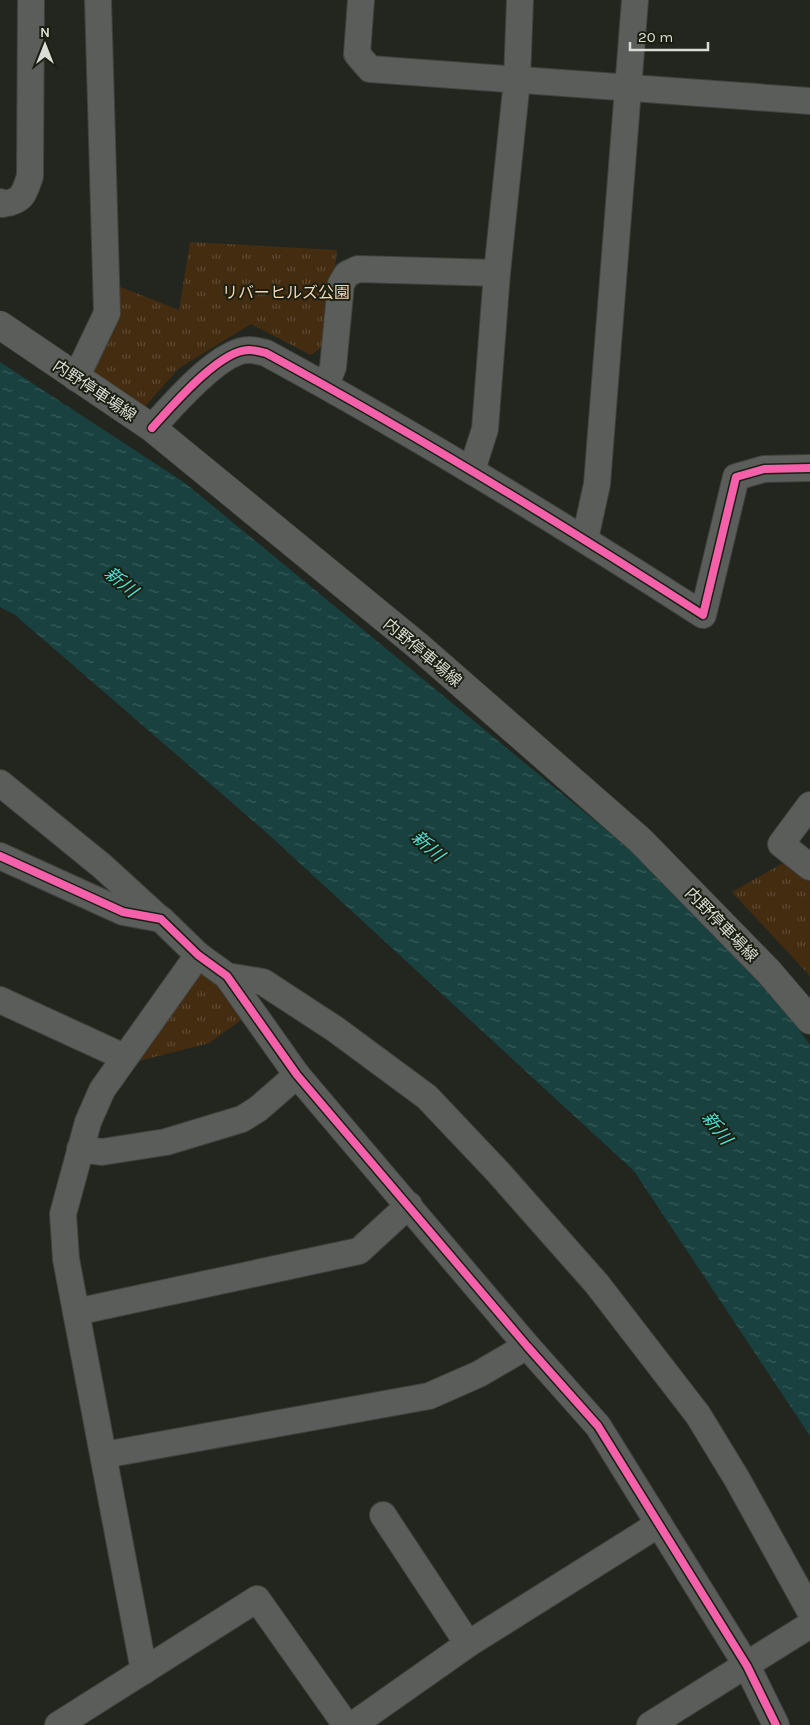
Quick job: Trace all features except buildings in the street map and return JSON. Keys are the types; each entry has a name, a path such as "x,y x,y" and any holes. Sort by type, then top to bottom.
{"main road":[{"name":"内野停車場線","path":"0,326 152,428 417,646 640,840 769,972 810,1020"}],"street":[{"path":"0,202 3,204 16,202 24,193 30,176 31,0"},
{"path":"76,378 107,313 98,0"},
{"path":"361,0 357,54 370,69 629,86 810,101"},
{"path":"472,470 485,429 497,272 517,80 520,0"},
{"path":"585,539 597,484 635,0"},
{"path":"326,385 334,368 341,284 347,274 358,270 497,272"},
{"path":"152,428 190,385 235,353 250,349 266,353 326,385 472,470 585,539 703,615 736,477 764,469 810,468"},
{"path":"0,783 102,866 198,954 227,976 296,1074 410,1205 526,1346 598,1426 659,1524 754,1661 776,1725"},
{"path":"810,805 781,844 810,867"},
{"path":"0,856 123,912 161,919"},
{"path":"144,1671 66,1259 64,1214 88,1122 102,1090 198,954"},
{"path":"227,976 263,982 335,1029 427,1098 498,1172 597,1284 698,1415 810,1611"},
{"path":"0,1000 124,1057"},
{"path":"80,1149 102,1152 166,1142 242,1119 258,1109 296,1074"},
{"path":"76,1312 359,1251 410,1205"},
{"path":"104,1455 429,1396 479,1374 526,1346"},
{"path":"383,1515 468,1644"},
{"path":"353,1725 468,1644 659,1524"},
{"path":"58,1725 257,1599 346,1725"},
{"path":"650,1725 810,1625"}],"green space":[{"name":"リバーヒルズ公園","path":"190,242 337,250 327,343 311,355 251,324 179,368 140,412 86,374 113,284 179,310"},
{"path":"792,858 810,873 810,976 732,892"},
{"path":"203,966 244,1018 209,1043 131,1063"}],"water":[{"name":"新川","path":"0,362 185,483 730,932 810,1045 810,1436 634,1171 267,833 15,615 0,607"}],"cycle path":[{"path":"152,428 197,380 225,358 238,352 250,350 266,353 377,415 487,480 703,615 736,477 764,469 810,468"},
{"path":"0,856 123,912 161,919 198,955 227,976 297,1075 527,1346 598,1426 747,1666 776,1725"}]}
